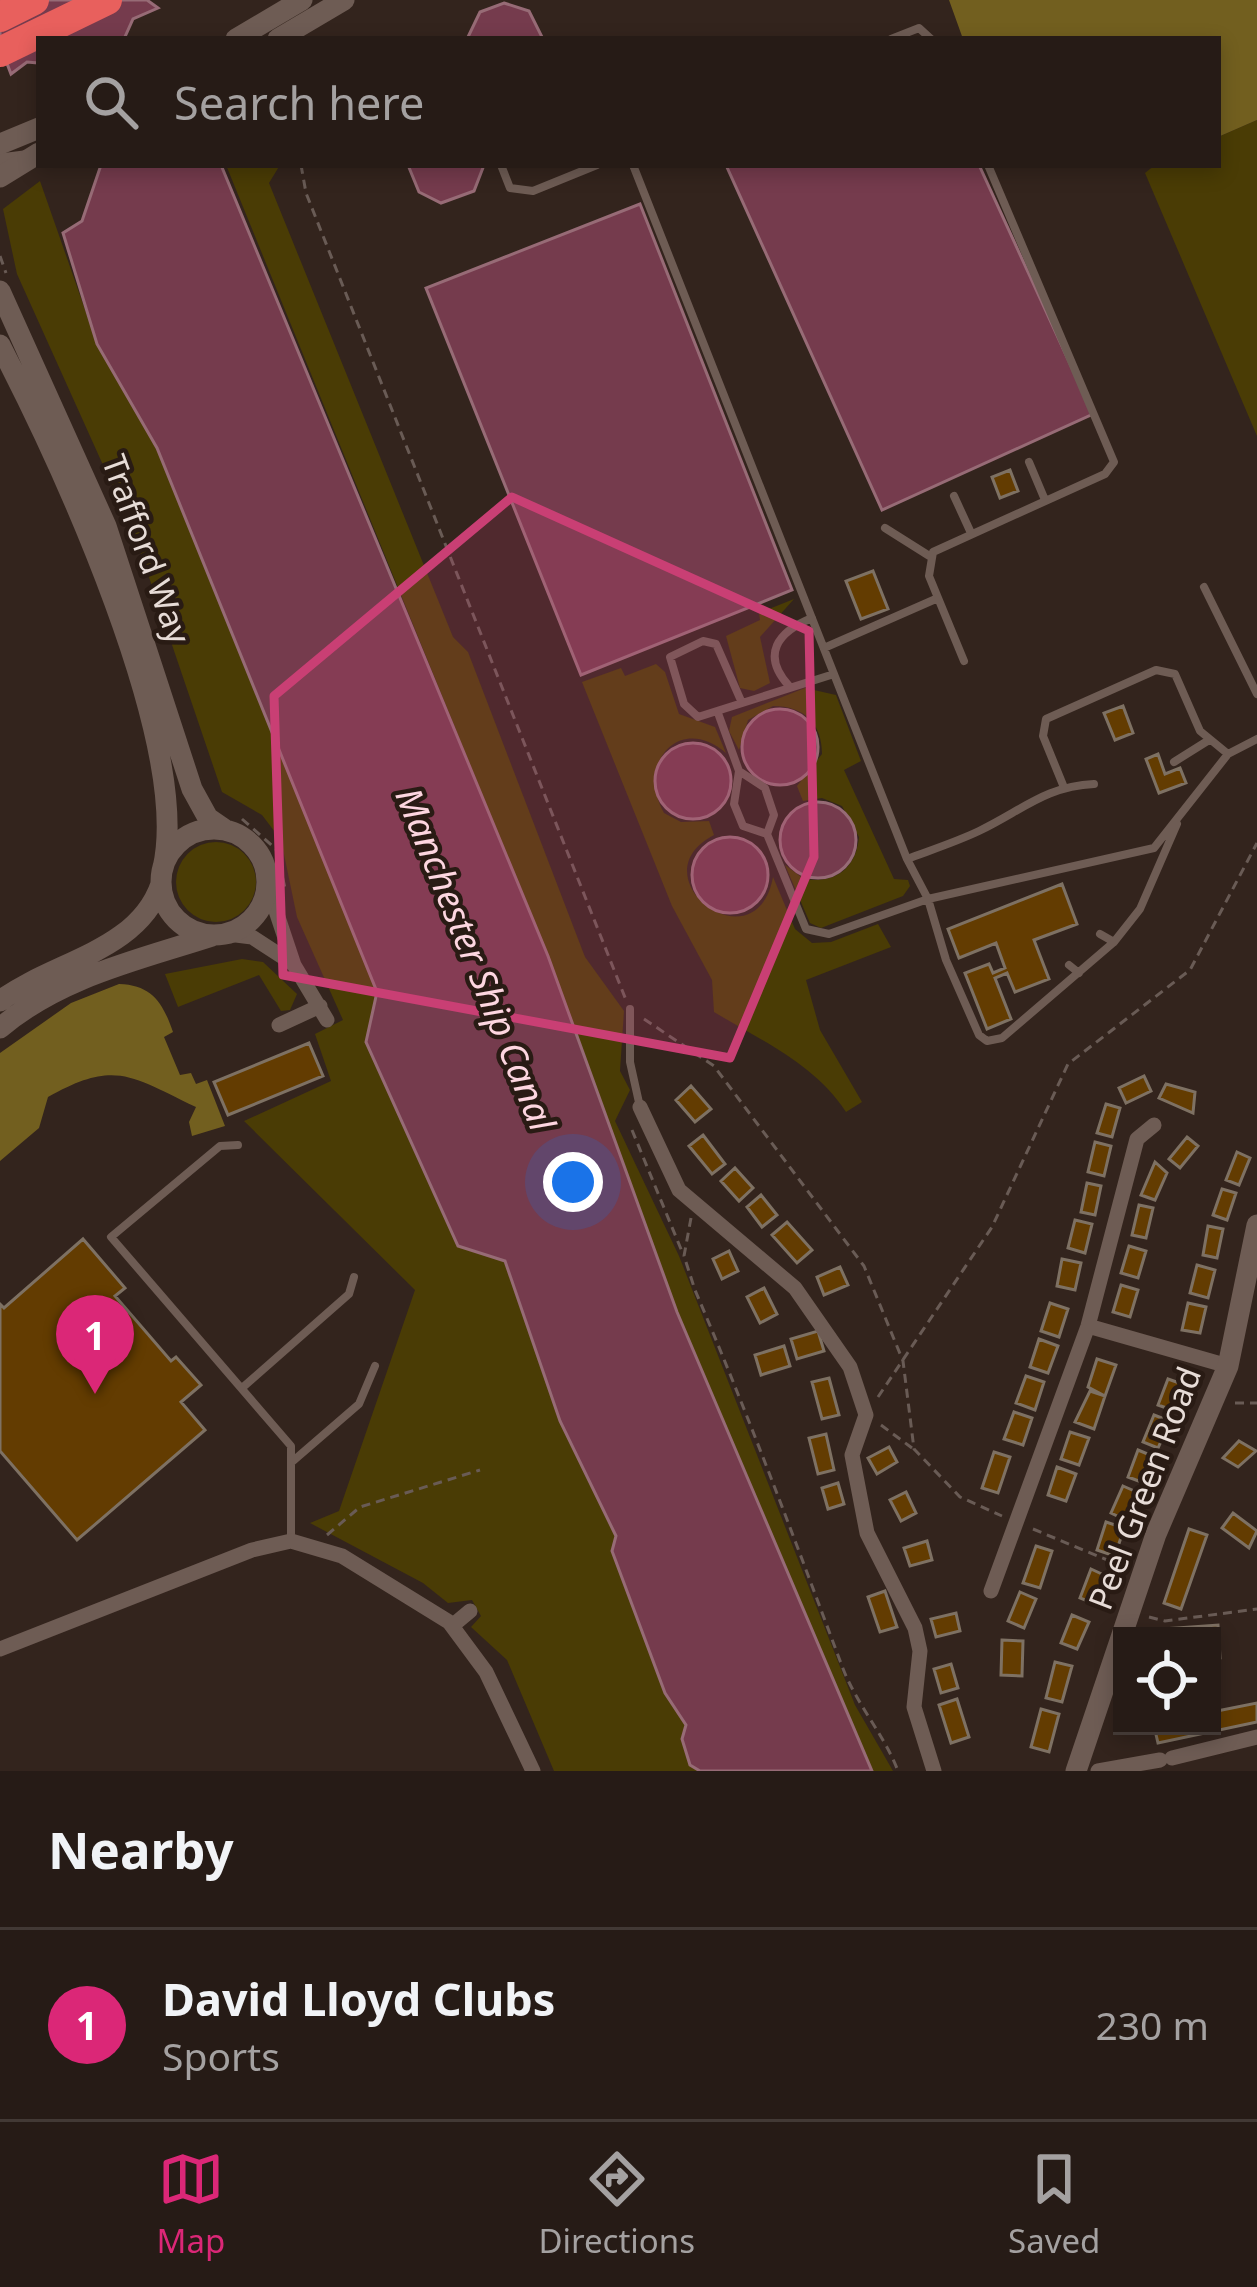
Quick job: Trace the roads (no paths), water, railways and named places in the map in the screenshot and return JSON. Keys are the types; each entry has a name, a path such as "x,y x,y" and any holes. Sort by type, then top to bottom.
{"highway":[{"path":"0,16 34,0"},
{"path":"0,52 107,0"}],"street":[{"path":"241,36 302,0"},
{"path":"283,36 344,0"},
{"path":"0,144 36,129"},
{"path":"0,161 35,155"},
{"path":"0,177 35,155"},
{"name":"Trafford Way","path":"0,291 113,544 191,789 208,818 224,830"},
{"name":"Trafford Way","path":"0,345 56,462 108,593 163,759 170,817 162,876"},
{"path":"0,1001 130,930 154,904 180,842 193,833 224,830 252,844 261,856 295,965 324,1013 279,1025"},
{"path":"162,876 171,913 182,925 252,938 295,965"},
{"path":"0,1028 51,993 100,971 220,935 255,917 268,887"},
{"path":"640,1106 679,1190 795,1288 850,1367 866,1414 852,1455 867,1532 915,1628 920,1651 914,1707 934,1771"},
{"path":"992,1591 1088,1326 1137,1139 1154,1125"},
{"name":"Peel Green Road","path":"1076,1771 1142,1574 1228,1366 1257,1225"},
{"path":"1088,1326 1228,1366"},
{"path":"0,1649 252,1550 291,1541 342,1556 452,1625 478,1659 532,1771"},
{"path":"452,1625 470,1611"},
{"path":"1098,1771 1154,1763 1257,1737"}],"lane":[{"path":"899,36 919,28 928,36"},
{"path":"502,168 510,188 525,192 589,168"},
{"path":"634,168 907,860 928,899 946,959 982,1039 1002,1038 1114,943 1140,909 1182,812"},
{"path":"964,661 929,576 932,557 971,533 1105,474 1114,453 989,168"},
{"path":"1029,462 1045,500"},
{"path":"954,496 971,533"},
{"path":"885,528 932,557"},
{"path":"1204,587 1257,694"},
{"path":"824,647 939,598"},
{"path":"789,686 776,668 775,645 794,625 812,618"},
{"path":"742,703 716,644 703,641 675,652 668,663 690,713 707,718 834,674"},
{"path":"1063,785 1043,736 1046,719 1156,670 1175,674 1209,740 1228,754"},
{"path":"718,713 739,771 734,804 743,826 766,834"},
{"path":"1174,762 1209,740"},
{"path":"739,771 765,788 774,815 766,834 798,917 813,934 829,934 928,899 1154,848 1228,754 1257,740"},
{"path":"907,860 983,830 1026,801 1063,785 1094,784"},
{"path":"1100,934 1114,943"},
{"path":"1069,965 1078,973"},
{"path":"630,1009 630,1062 640,1106"},
{"path":"238,1145 220,1146 111,1237 291,1446 291,1541"},
{"path":"242,1388 349,1294 353,1277"},
{"path":"292,1462 359,1404 376,1366"}],"water":[{"path":"0,0 147,0 158,8 133,19 125,36 36,36 36,63 27,62 11,74 0,45"},
{"path":"504,3 529,11 542,36 468,36 480,12"},
{"name":"Manchester Ship Canal","path":"100,168 222,168 548,956 677,1312 872,1771 700,1771 690,1765 682,1739 686,1725 665,1693 612,1551 616,1536 560,1421 505,1261 458,1246 366,1042 377,992 157,448 97,344 63,233 82,221"},
{"path":"409,168 483,168 474,191 441,203 419,192"},
{"path":"727,168 980,168 1093,414 882,510"},
{"path":"640,204 792,590 581,675 426,288"},
{"path":"780,709 807,720 818,747 807,774 780,785 753,774 742,747 753,720"},
{"path":"693,743 720,754 731,781 720,808 693,819 666,808 655,781 666,754"},
{"path":"818,802 845,813 856,840 845,867 818,878 791,867 780,840 791,813"},
{"path":"730,837 757,848 768,875 757,902 730,913 703,902 692,875 703,848"}],"place":[{"name":"David Lloyd Clubs","path":"95,1394"}]}
